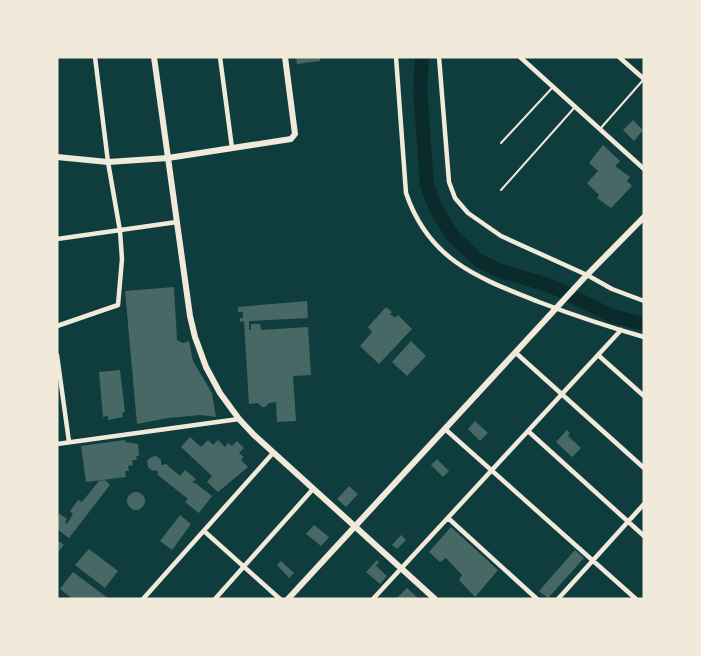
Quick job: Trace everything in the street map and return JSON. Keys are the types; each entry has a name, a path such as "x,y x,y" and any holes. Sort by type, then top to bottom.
{"street":[{"path":"57,326 118,305 122,259 120,231 108,162 95,57"},
{"path":"154,57 190,316 195,338 206,367 220,393 239,419 273,453 435,599"},
{"path":"220,57 232,148"},
{"path":"57,157 108,162 168,158 291,139 295,134 285,57"},
{"path":"396,57 406,193 423,229 452,260 473,275 493,285 644,337"},
{"path":"439,57 449,182 455,198 468,213 501,236 612,289 644,300"},
{"path":"520,57 644,169"},
{"path":"619,57 644,79"},
{"path":"288,599 644,217"},
{"path":"57,238 177,222"},
{"path":"373,599 621,330"},
{"path":"516,353 644,468"},
{"path":"57,355 69,442"},
{"path":"598,355 644,396"},
{"path":"57,397 63,395"},
{"path":"57,444 239,419"},
{"path":"446,429 636,599"},
{"path":"528,431 644,536"},
{"path":"143,599 273,453"},
{"path":"214,599 313,489"},
{"path":"558,599 644,504"},
{"path":"448,518 537,599"},
{"path":"204,531 279,599"}],"lane":[{"path":"600,129 644,79"},
{"path":"501,143 553,87"},
{"path":"501,190 575,107"}],"building":[{"path":"296,57 320,57 320,61 297,64"},
{"path":"633,120 643,130 634,141 623,130"},
{"path":"603,145 620,161 615,166 630,177 627,181 632,186 611,208 597,198 599,195 587,183 598,171 589,163"},
{"path":"174,287 177,340 183,343 189,341 193,361 212,393 216,417 200,415 137,424 125,291"},
{"path":"307,301 308,318 249,321 249,330 251,324 260,324 261,330 308,327 311,375 293,376 296,421 277,422 276,402 269,403 265,407 258,403 249,404 244,321 240,322 243,312 238,312 238,307"},
{"path":"386,307 392,312 390,314 395,318 398,315 412,329 379,364 360,346 372,332 368,327"},
{"path":"411,341 426,356 407,376 392,362"},
{"path":"120,370 125,412 122,413 123,417 108,420 108,416 103,417 99,372"},
{"path":"475,421 488,433 480,441 468,429"},
{"path":"567,430 570,433 568,436 581,448 572,457 556,442"},
{"path":"190,437 201,447 208,440 213,445 218,440 225,447 228,443 232,446 237,441 244,448 239,453 244,457 241,460 248,467 218,492 207,482 212,476 181,447"},
{"path":"125,440 125,442 138,444 139,456 136,456 137,460 132,460 133,465 128,466 129,471 125,471 126,477 86,482 81,446"},
{"path":"156,456 161,460 161,465 166,464 180,476 185,470 196,479 192,483 212,496 199,513 185,502 188,499 158,475 157,470 153,471 148,467 147,461"},
{"path":"437,459 449,471 443,477 431,465"},
{"path":"105,480 110,485 69,538 57,529 57,516 60,514 67,519 65,522 67,524 73,514 70,511 78,500 82,502 99,481"},
{"path":"349,486 358,494 346,507 337,499"},
{"path":"136,492 142,495 145,501 142,507 136,510 130,507 127,501 130,495"},
{"path":"180,515 191,524 172,550 160,541"},
{"path":"314,525 329,537 321,546 306,534"},
{"path":"451,527 498,570 475,597 459,580 462,575 446,558 440,562 429,552"},
{"path":"401,535 406,540 397,549 392,545"},
{"path":"57,540 64,545 57,553"},
{"path":"89,549 118,571 105,588 75,565"},
{"path":"575,550 584,558 548,598 539,591"},
{"path":"377,560 379,562 376,566 387,576 380,584 366,572"},
{"path":"281,561 294,573 289,578 277,565"},
{"path":"73,572 109,599 73,599 60,589"},
{"path":"407,588 419,599 396,599"}],"waterway":[{"path":"422,57 420,89 427,185 436,209 452,235 478,260 498,270 551,286 612,316 644,324"}]}
